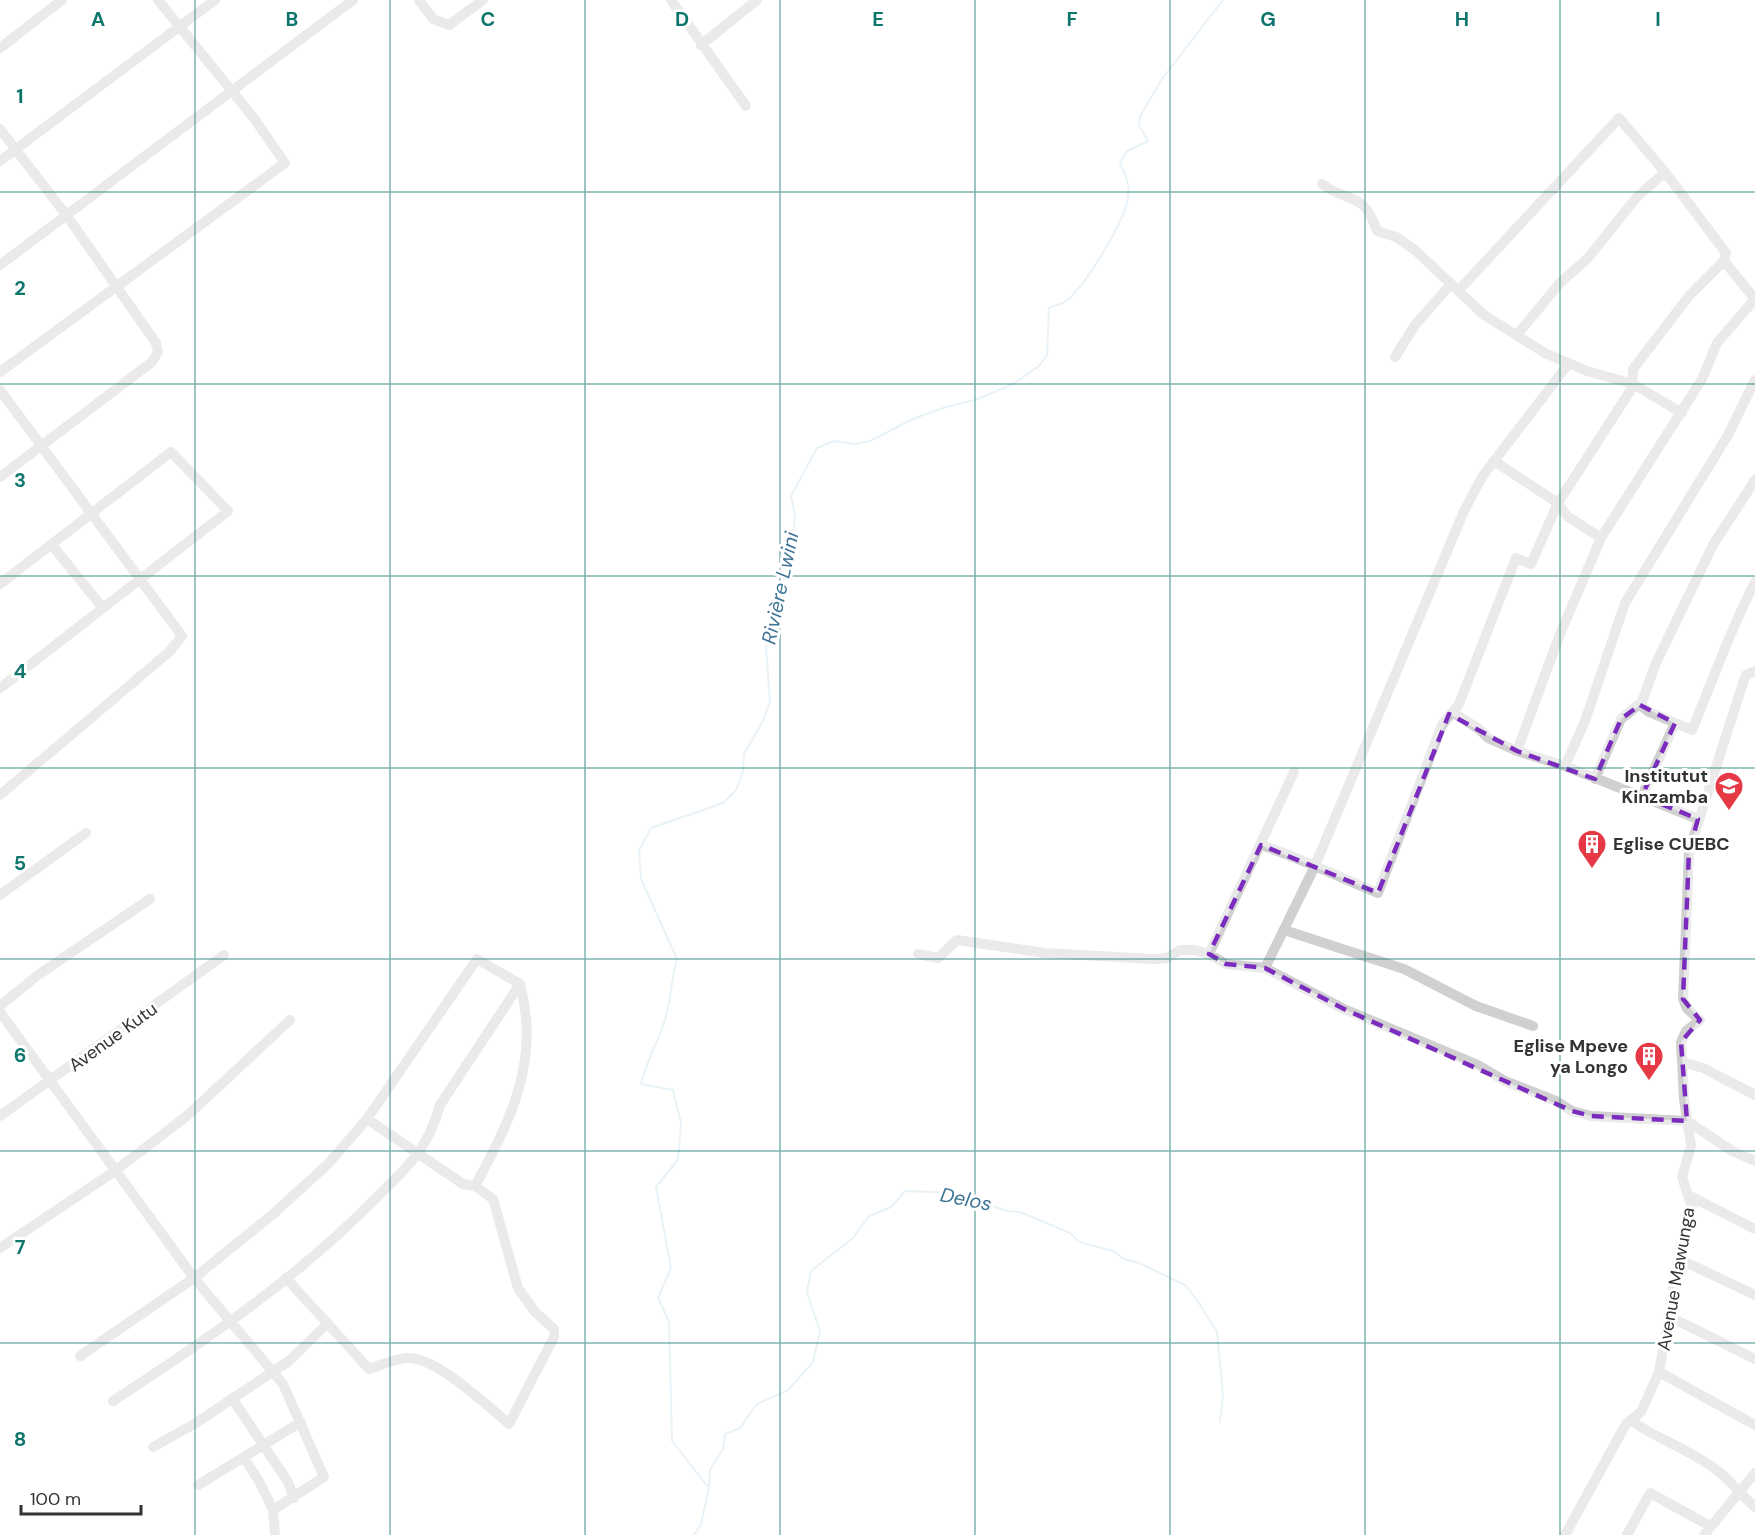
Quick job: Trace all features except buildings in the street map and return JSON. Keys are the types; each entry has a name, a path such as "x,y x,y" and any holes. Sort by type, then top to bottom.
{"street":[{"path":"0,48 62,0"},
{"path":"0,372 285,163 253,117 158,0"},
{"path":"0,161 215,0"},
{"path":"0,265 352,0"},
{"path":"419,0 434,19 449,25 483,0"},
{"path":"670,0 746,106"},
{"path":"701,45 757,0"},
{"path":"1261,845 1295,856 1314,868 1378,893 1442,725 1447,717 1454,713 1516,558 1531,564 1558,503 1633,384 1633,369 1689,296 1724,261 1726,253 1665,172 1619,118 1454,288 1415,325 1395,357"},
{"path":"0,129 117,286 156,343 159,352 152,362 0,477"},
{"path":"1517,335 1559,284 1588,258 1636,198 1665,172"},
{"path":"1322,184 1332,191 1361,202 1370,211 1377,231 1396,237 1415,250 1484,315 1569,363 1633,384 1683,413"},
{"path":"1517,751 1560,634 1601,538 1683,413 1702,379 1717,343 1755,299 1724,261"},
{"path":"1265,968 1314,868 1464,511 1494,461 1569,363"},
{"path":"1565,766 1588,711 1625,603 1669,527 1723,444 1755,380"},
{"path":"0,390 141,577 182,636 169,652 0,795"},
{"path":"0,584 171,452 228,511 0,688"},
{"path":"1494,461 1558,503 1567,516 1601,538"},
{"path":"1595,779 1621,719 1640,705 1655,665 1713,545 1755,480"},
{"path":"52,544 102,607"},
{"path":"1640,705 1649,712 1692,730 1725,643 1755,582"},
{"name":"Avenue Mawunga","path":"1565,1535 1612,1446 1630,1420 1641,1412 1659,1372 1679,1259 1692,1209 1682,1177 1691,1146 1687,1121 1683,1035 1700,1020 1687,1009 1683,999 1689,851 1744,680 1746,675 1755,671"},
{"path":"1454,713 1472,724 1488,738 1517,751 1565,766 1698,819"},
{"path":"1642,796 1675,723"},
{"path":"1209,954 1294,772"},
{"path":"0,896 86,833"},
{"path":"0,1006 38,975 150,899"},
{"path":"1284,930 1404,969 1476,1006 1533,1026"},
{"path":"918,954 938,958 957,940 1045,953 1153,958 1167,957 1180,950 1209,954 1226,964 1265,968 1344,1009 1478,1065 1505,1081 1556,1101 1572,1111 1591,1116 1687,1121 1732,1151 1755,1161"},
{"name":"Avenue Kutu","path":"0,1116 50,1083 224,955"},
{"path":"80,1356 194,1278 272,1215 328,1164 366,1119 477,959 520,984 524,1001 525,1071 504,1131 475,1186"},
{"path":"113,1401 230,1323 342,1232 418,1154 434,1126 440,1105 520,984"},
{"path":"0,1012 194,1278 283,1384 324,1477 273,1510"},
{"path":"0,1248 115,1171 188,1115 290,1020"},
{"path":"1683,1062 1703,1068 1755,1095"},
{"path":"286,1278 369,1369 409,1358 423,1361 459,1382 509,1424 554,1336 554,1329 535,1312 518,1288 493,1199 475,1186 466,1186 366,1119"},
{"path":"1688,1195 1755,1229"},
{"path":"1679,1259 1755,1295"},
{"path":"1670,1317 1755,1359"},
{"path":"153,1447 196,1423 290,1361 328,1323"},
{"path":"1659,1372 1755,1425"},
{"path":"232,1398 288,1482 294,1498"},
{"path":"1630,1420 1653,1436 1685,1450 1712,1466 1730,1480 1738,1493 1755,1507"},
{"path":"198,1485 301,1422"},
{"path":"244,1458 259,1481 273,1510 275,1535"},
{"path":"1627,1535 1650,1493 1707,1531 1755,1473"}],"highlighted area":[{"path":"1640,705 1675,723 1642,796 1698,819 1689,851 1683,999 1700,1020 1681,1042 1687,1121 1591,1116 1572,1111 1344,1009 1265,968 1226,964 1209,954 1261,845 1378,893 1449,714 1517,751 1595,779 1621,719 1629,712"}],"waterway":[{"name":"Rivière Lwini","path":"709,1488 672,1441 669,1322 658,1298 671,1268 656,1187 677,1161 681,1123 673,1090 641,1084 666,1015 677,959 641,879 639,850 651,828 723,803 736,790 743,771 744,754 762,723 770,702 766,647 791,553 795,516 791,496 817,448 834,441 855,444 870,441 915,418 975,400 1013,384 1039,366 1047,355 1049,308 1063,303 1081,285 1102,255 1125,209 1128,188 1120,163 1127,151 1148,141 1139,125 1140,116 1162,79 1223,0"},
{"name":"Delos","path":"694,1535 701,1524 709,1488 710,1470 723,1449 725,1434 740,1428 757,1404 788,1390 813,1362 820,1331 807,1292 811,1271 853,1238 869,1216 891,1207 905,1191 955,1193 1007,1211 1020,1212 1070,1233 1079,1242 1113,1251 1124,1259 1139,1263 1185,1285 1217,1332 1223,1394 1220,1422"}],"place":[{"name":"Institutut Kinzamba","path":"1729,812"},
{"name":"Eglise CUEBC","path":"1592,870"},
{"name":"Eglise Mpeve ya Longo","path":"1649,1082"}]}
